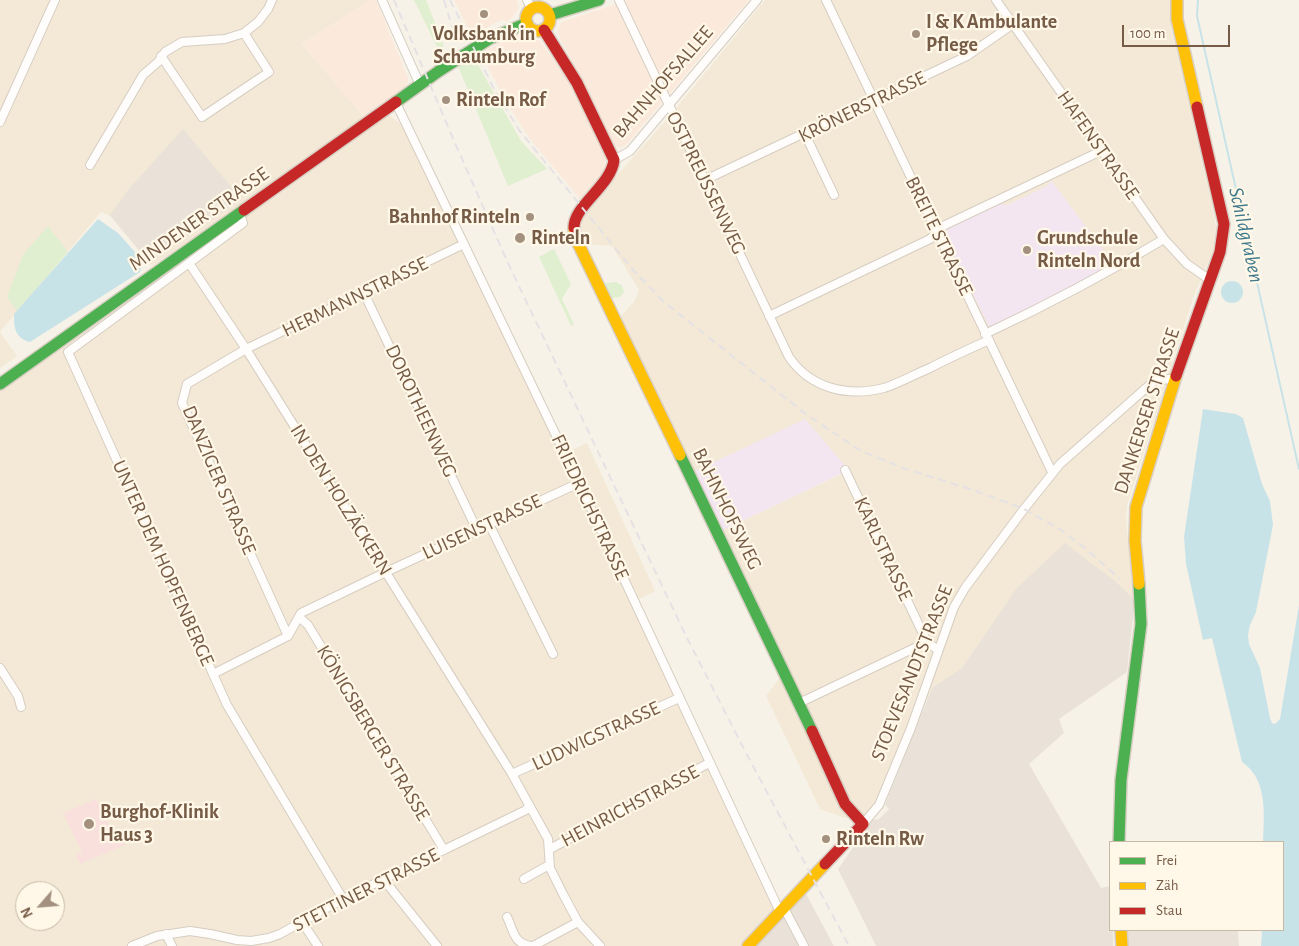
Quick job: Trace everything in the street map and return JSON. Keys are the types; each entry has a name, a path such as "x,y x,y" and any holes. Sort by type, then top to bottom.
{"main road":[{"path":"550,15 599,0"},
{"name":"DANKERSER STRASSE","path":"1119,841 1121,780 1141,624 1135,541 1136,507 1174,381 1220,252 1224,224 1182,44 1177,19 1176,0"},
{"path":"530,4 542,8 550,15 549,25 544,30 536,31 527,23 530,4"},
{"name":"MINDENER STRASSE","path":"0,384 420,85 489,39 527,23"},
{"name":"BAHNHOFSALLEE","path":"544,30 573,76 614,160 613,170 583,207"},
{"name":"BAHNHOFSWEG","path":"583,207 574,224 575,237 579,246 799,703 845,804 863,824"},
{"name":"STOEVESANDTSTRASSE","path":"748,946 863,824"},
{"path":"1121,931 1122,946"}],"street":[{"path":"0,122 55,0"},
{"path":"90,165 143,75 158,62 165,52 182,42 225,39 244,33 258,22 272,0"},
{"path":"382,0 420,85"},
{"name":"OSTPREUSSENWEG","path":"619,0 789,357 802,373 823,385 848,392 884,388 987,337"},
{"name":"BAHNHOFSALLEE","path":"614,160 630,151 757,0"},
{"name":"BREITE STRASSE","path":"826,0 1052,472"},
{"name":"HAFENSTRASSE","path":"996,0 1164,238 1187,264 1210,280"},
{"name":"KRÖNERSTRASSE","path":"706,180 967,56 1013,24"},
{"path":"161,56 202,117 269,72 244,33"},
{"name":"FRIEDRICHSTRASSE","path":"396,103 579,483 709,763 782,910 804,946"},
{"path":"805,134 834,196"},
{"path":"769,316 930,239 943,226 1101,151"},
{"path":"189,263 243,223 240,214"},
{"path":"987,337 1100,276 1164,238"},
{"name":"HERMANNSTRASSE","path":"246,349 464,244"},
{"name":"IN DEN HOLZÄCKERN","path":"189,263 246,349 512,774 548,839 550,849"},
{"name":"UNTER DEM HOPFENBERGE","path":"189,263 68,352 227,705 343,899"},
{"name":"DOROTHEENWEG","path":"364,293 477,530"},
{"name":"DANZIGER STRASSE","path":"246,349 187,384 182,403 288,636"},
{"name":"STOEVESANDTSTRASSE","path":"863,824 879,804 911,728 954,607 965,588 1052,472 1154,381 1169,379 1174,381"},
{"name":"KARLSTRASSE","path":"845,470 927,642 938,650"},
{"name":"LUISENSTRASSE","path":"299,617 301,614 386,572 579,483"},
{"path":"489,524 553,654"},
{"path":"213,674 288,636 299,617"},
{"name":"KÖNIGSBERGER STRASSE","path":"299,617 308,625 444,850"},
{"path":"799,703 927,642"},
{"path":"0,668 18,696 21,707"},
{"name":"LUDWIGSTRASSE","path":"512,774 679,698"},
{"name":"HEINRICHSTRASSE","path":"550,849 709,763"},
{"name":"STETTINER STRASSE","path":"132,946 166,934 190,931 251,941 275,936 343,899 526,810 529,806"},
{"path":"550,849 549,865 578,922 600,946"},
{"path":"524,879 549,865"},
{"path":"384,880 437,946"},
{"path":"507,917 513,934 522,944 532,946 578,922"},
{"path":"302,922 318,946"},
{"path":"166,934 172,946"}],"shaded area":[{"path":"0,0 370,0 302,44 365,118 152,266 110,216 101,212 0,332"},
{"path":"370,0 376,0 408,78 408,83 406,87 365,118 302,44"},
{"path":"454,0 517,0 519,8 512,18 507,21 501,20 488,27 484,33 474,40"},
{"path":"628,0 749,0 626,145 619,148 614,145 561,41 558,30 561,23 565,21"},
{"path":"765,0 1171,0 1171,27 1216,229 1212,253 1193,298 1127,506 1126,519 1134,599 1116,582 1016,589 962,669 932,688 879,805 863,824 820,809 766,696 784,672 719,532 848,471 691,473 621,322 621,316 634,302 639,290 612,246 583,244 581,234 582,219 587,209 667,119"},
{"path":"522,34 540,41 567,79 606,159 604,172 580,199 530,139 506,102 481,53"},
{"path":"389,115 402,125 438,191 565,453 587,443 655,591 635,601 780,912 748,946 0,946 0,391 259,205 271,200"},
{"path":"183,129 242,200 148,261 110,215 128,190"},
{"name":"Grundschule Rinteln Nord","path":"1051,180 1114,264 1056,296 989,327 944,235 947,229 999,204 1007,205 1047,186"},
{"path":"0,332 17,356 0,368"},
{"path":"805,419 849,470 719,532 691,473"},
{"path":"1065,543 1116,582 1134,599 1127,672 1059,719 1064,733 1029,764 1101,888 1109,886 1109,931 1113,931 1113,946 876,946 838,869 872,820 879,819 889,809 885,805 932,688 962,668 1016,589"},
{"name":"Burghof-Klinik Haus 3","path":"96,799 115,837 120,835 125,845 80,864 76,855 82,852 63,813"},
{"path":"805,892 834,946 753,946"},
{"path":"1127,931 1238,931 1239,946 1127,946"}],"green space":[{"path":"414,0 426,0 444,46 438,49"},
{"path":"473,56 521,141 547,169 508,186 458,66"},
{"path":"48,226 68,252 17,311 7,297 23,255"},
{"path":"554,249 571,284 562,299 574,324 571,326 539,257"},
{"path":"616,282 622,285 624,292 620,297 612,298 605,285 606,283"}],"water":[{"path":"98,219 118,233 141,259 140,272 30,342 21,338 16,332 14,314"},
{"path":"1232,281 1240,284 1243,292 1240,300 1232,303 1224,300 1221,292 1224,284"},
{"path":"1203,409 1236,414 1243,418 1262,484 1270,501 1273,525 1256,612 1248,635 1249,644 1260,668 1270,718 1272,723 1275,724 1280,719 1299,605 1299,946 1261,946 1262,931 1284,931 1284,841 1263,841 1263,798 1256,778 1242,762 1212,638 1203,640 1186,564 1184,537"}],"waterway":[{"name":"Schildgraben","path":"1198,0 1197,16 1299,469"}],"railway":[{"path":"394,0 507,261 687,638 849,946"},
{"path":"444,0 456,40"},
{"path":"450,0 493,87 519,130 633,270 664,302 807,415 861,451 903,468 976,491 1024,509 1061,530 1120,579"}],"traffic: fast":[{"path":"550,15 599,0"},
{"path":"396,102 439,71 489,39 527,23"},
{"path":"0,384 244,210"},
{"path":"680,455 812,731"},
{"path":"1119,841 1121,780 1141,624 1139,584"}],"traffic: slow":[{"path":"1177,0 1177,19 1197,107"},
{"path":"538,7 543,8 549,14 550,19 549,24 543,30 538,31 533,30 527,24 526,19 527,14 533,8 538,7"},
{"path":"574,228 575,237 680,455"},
{"path":"1139,584 1135,541 1136,507 1176,376"},
{"path":"748,946 825,864"},
{"path":"1121,931 1122,946"}],"traffic: jam":[{"path":"544,30 577,83 614,160 600,187 579,212 574,228"},
{"path":"244,210 396,102"},
{"path":"1176,376 1220,252 1224,224 1197,107"},
{"path":"812,731 845,804 863,824 825,864"}],"place":[{"name":"Volksbank in Schaumburg","path":"484,14"},
{"name":"I & K Ambulante Pflege","path":"916,34"},
{"name":"Rinteln Rof","path":"446,100"},
{"name":"Bahnhof Rinteln","path":"530,217"},
{"name":"Rinteln","path":"520,238"},
{"name":"Grundschule Rinteln Nord","path":"1027,250"},
{"name":"Burghof-Klinik Haus 3","path":"89,824"},
{"name":"Rinteln Rw","path":"826,839"}]}
